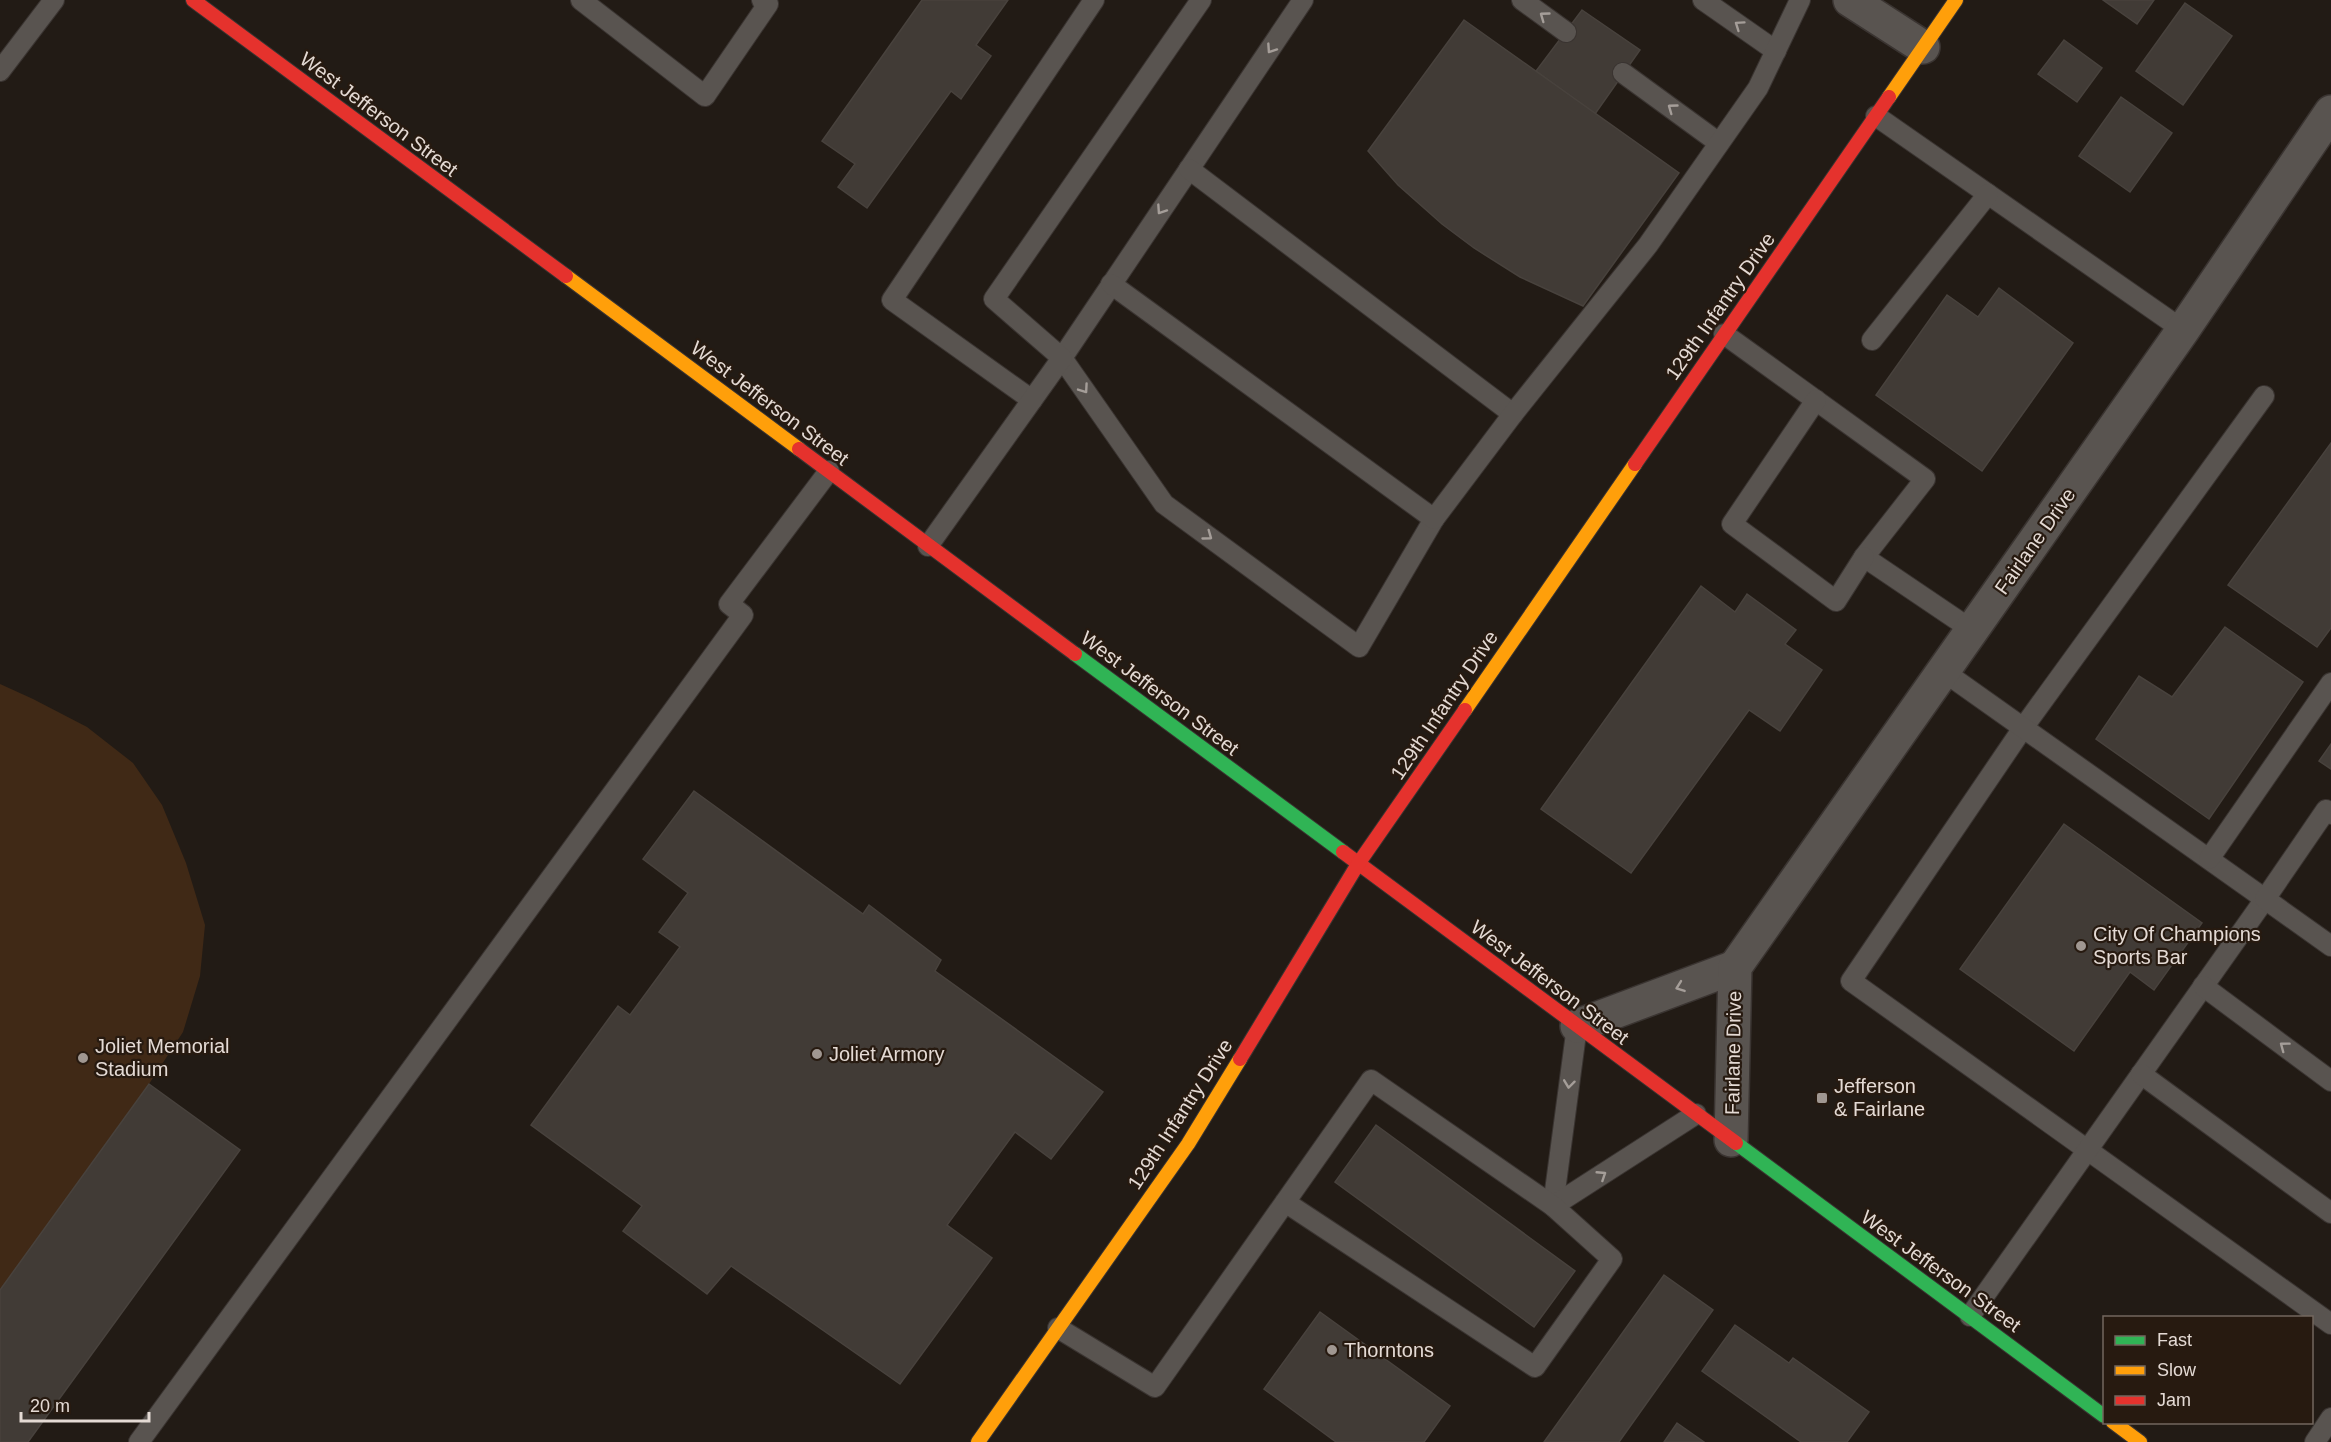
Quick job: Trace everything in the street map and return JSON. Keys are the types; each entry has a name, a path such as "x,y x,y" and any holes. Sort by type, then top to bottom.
{"main road":[{"name":"West Jefferson Street","path":"193,0 2103,1415"},
{"name":"129th Infantry Drive","path":"978,1442 1188,1144 1358,864 1956,0"},
{"path":"2116,1424 2140,1442"}],"street":[{"path":"1850,0 1923,47"},
{"name":"Fairlane Drive","path":"1731,1140 1735,967 2183,330 2331,112"},
{"name":"Fairlane Drive","path":"1576,1026 1735,967"}],"lane":[{"path":"0,71 54,0"},
{"path":"581,0 705,96 767,1"},
{"path":"1032,400 892,300 1094,0"},
{"path":"1201,0 994,299 1062,358 1164,504 1359,646 1434,519 1513,414 1648,245 1758,88 1800,0"},
{"path":"928,546 1062,358 1303,0"},
{"path":"1522,0 1566,32"},
{"path":"1703,0 1776,51"},
{"path":"1623,73 1719,142"},
{"path":"1876,116 2183,330"},
{"path":"1189,169 1513,414"},
{"path":"1872,340 1988,194"},
{"path":"1112,284 1434,519"},
{"path":"1724,334 1925,479 1864,557 1836,601 1732,524 1815,400"},
{"path":"2264,396 2023,728 1851,981 2331,1324"},
{"path":"139,1442 743,615 729,604 829,471"},
{"path":"1864,557 1972,630"},
{"path":"1943,671 2331,946"},
{"path":"2209,858 2331,683"},
{"path":"1970,1316 2326,810 2331,814"},
{"path":"2203,986 2331,1081"},
{"path":"1553,1206 1576,1026"},
{"path":"2141,1074 2331,1213"},
{"path":"1058,1328 1155,1386 1371,1080 1553,1206 1612,1259 1535,1367 1285,1202"},
{"path":"1553,1206 1696,1114"},
{"path":"2315,1442 2331,1418"}],"shaded area":[{"name":"Joliet Memorial Stadium","path":"0,684 87,727 133,763 162,805 186,863 205,925 200,976 183,1032 149,1084 28,1442 0,1442"}],"building":[{"path":"922,0 1008,0 976,45 991,56 961,99 951,91 867,208 838,187 855,164 822,141"},
{"path":"2103,0 2154,0 2137,24"},
{"path":"2185,3 2232,36 2183,105 2136,71"},
{"path":"1582,10 1640,50 1595,114 1536,71"},
{"path":"1464,20 1679,173 1583,306 1520,277 1474,248 1442,224 1398,185 1368,151"},
{"path":"2064,40 2102,68 2077,102 2038,74"},
{"path":"2121,97 2172,133 2130,192 2079,156"},
{"path":"1999,288 2073,343 1982,471 1876,395 1947,295 1978,317"},
{"path":"2331,443 2331,628 2317,647 2228,585"},
{"path":"1701,586 1735,612 1747,594 1796,630 1785,644 1822,670 1780,731 1749,710 1631,873 1541,809"},
{"path":"2225,627 2303,682 2209,819 2096,739 2139,676 2172,697"},
{"path":"2331,744 2331,769 2319,761"},
{"name":"Joliet Armory","path":"694,791 863,914 869,905 941,960 935,971 1103,1092 1051,1159 1015,1132 947,1225 992,1258 900,1384 731,1266 707,1294 623,1231 642,1206 531,1125 618,1006 630,1015 680,947 659,932 688,893 643,859"},
{"name":"City Of Champions Sports Bar","path":"2064,824 2202,923 2154,990 2130,972 2074,1051 1960,969"},
{"path":"149,1084 240,1150 28,1442 0,1442 0,1290"},
{"path":"1376,1125 1575,1271 1534,1327 1335,1182"},
{"path":"1664,1275 1713,1310 1619,1442 1544,1442"},
{"name":"Thorntons","path":"1320,1312 1450,1406 1424,1442 1336,1442 1264,1389"},
{"path":"1735,1325 1789,1363 1793,1358 1869,1412 1847,1442 1801,1442 1702,1371"},
{"path":"1677,1423 1704,1442 1664,1442"}],"traffic: fast":[{"path":"1075,654 1343,852"},
{"path":"1736,1143 2103,1415"}],"traffic: slow":[{"path":"1889,97 1956,0"},
{"path":"566,276 799,449"},
{"path":"1465,710 1635,464"},
{"path":"978,1442 1188,1144 1240,1059"},
{"path":"2116,1424 2140,1442"}],"traffic: jam":[{"path":"193,0 566,276"},
{"path":"1635,464 1889,97"},
{"path":"799,449 1075,654"},
{"path":"1240,1059 1358,864 1465,710"},
{"path":"1343,852 1736,1143"}],"place":[{"name":"City Of Champions Sports Bar","path":"2081,946"},
{"name":"Joliet Armory","path":"817,1054"},
{"name":"Joliet Memorial Stadium","path":"83,1058"},
{"name":"Jefferson & Fairlane","path":"1822,1098"},
{"name":"Thorntons","path":"1332,1350"}]}
